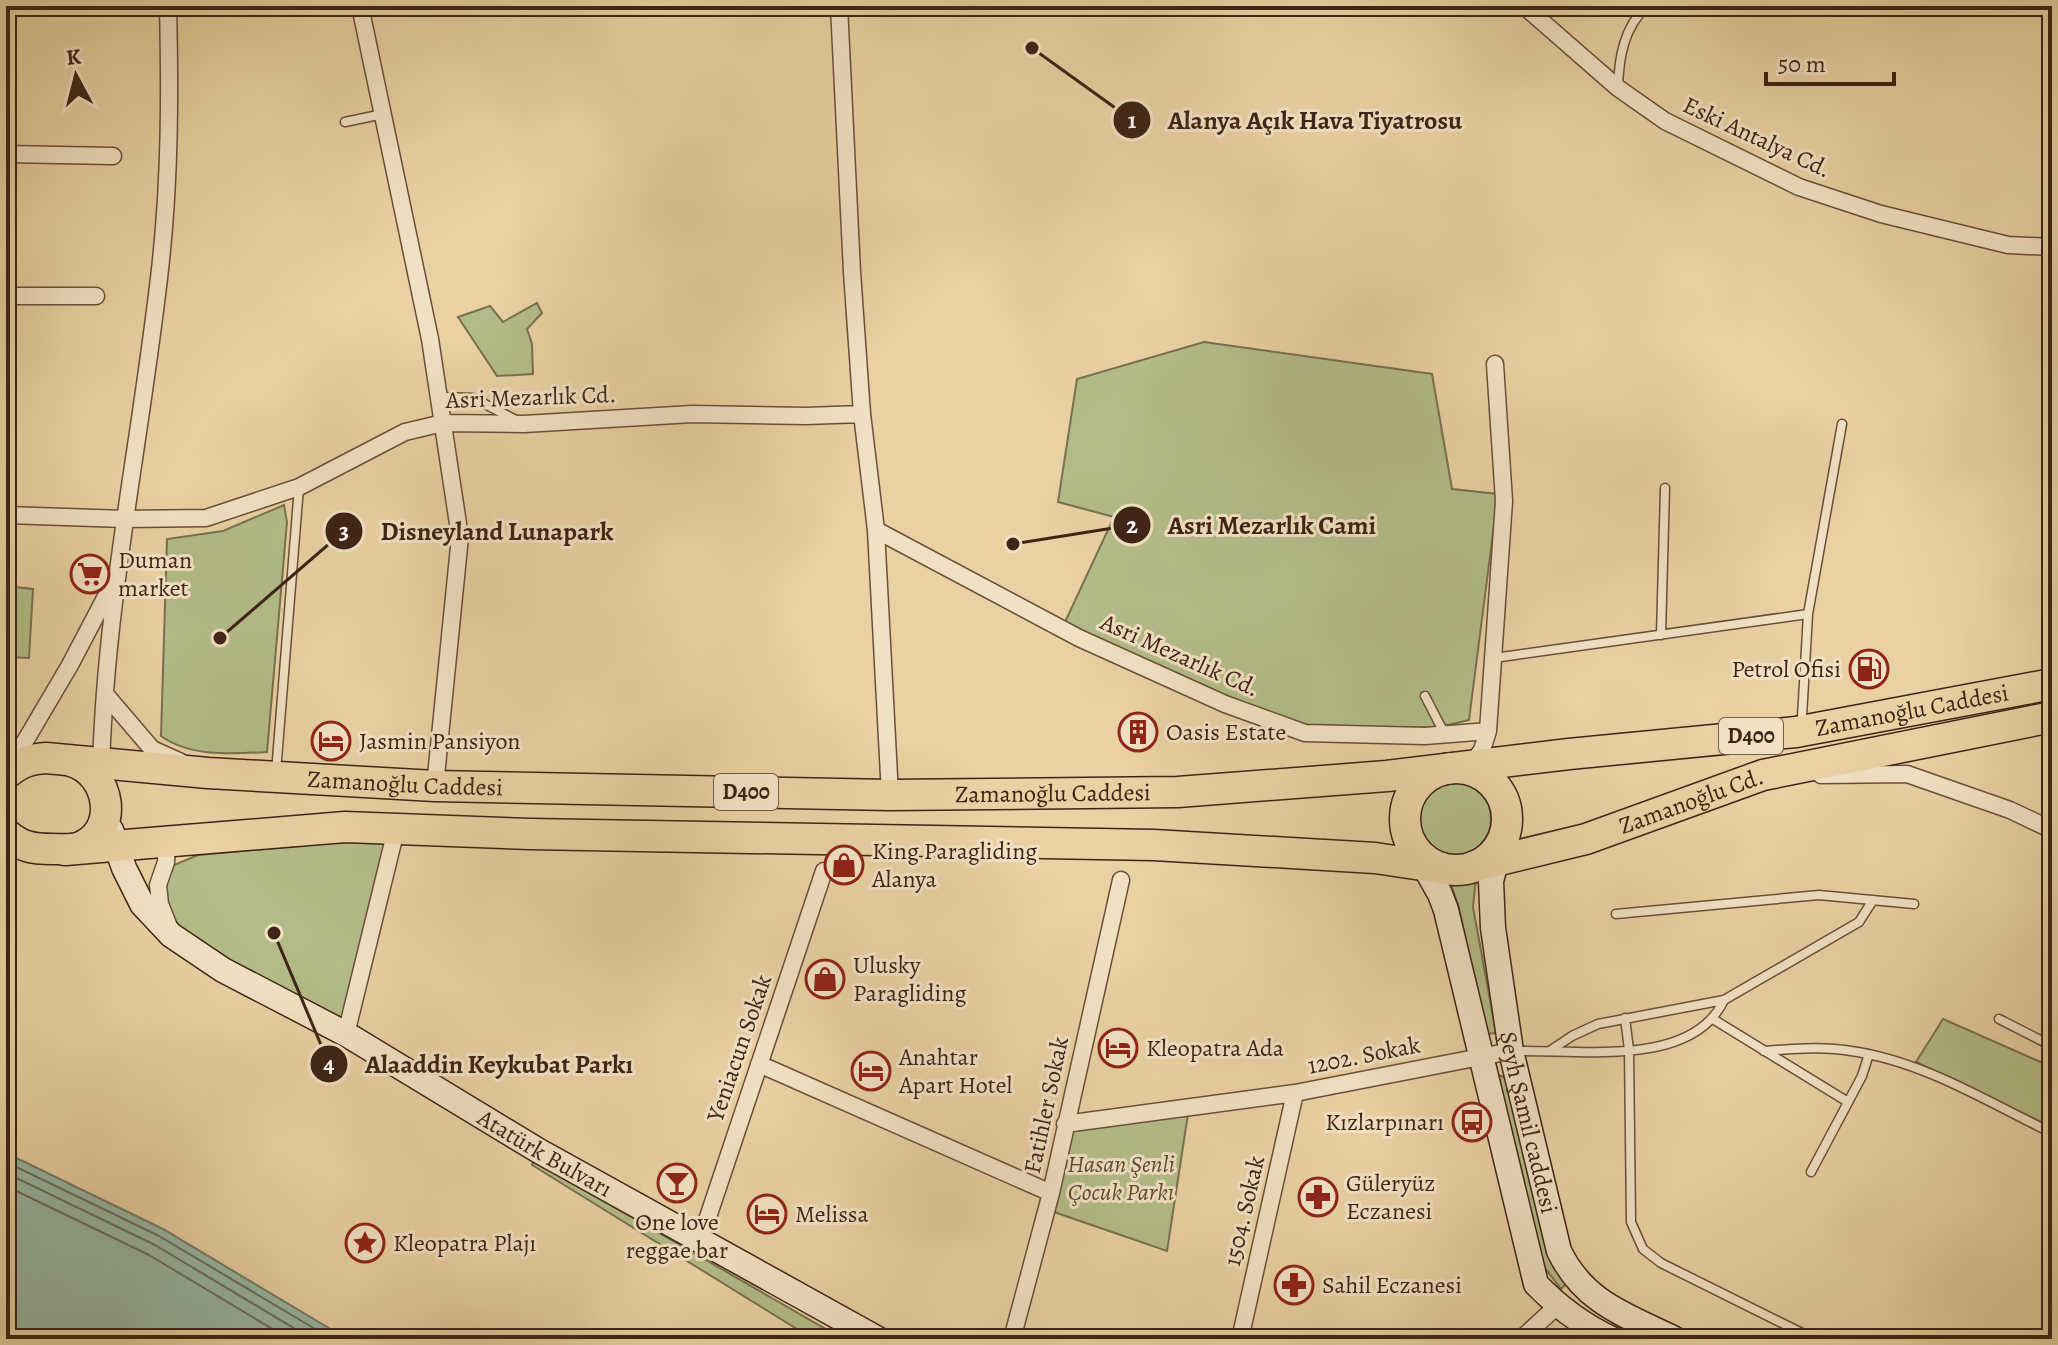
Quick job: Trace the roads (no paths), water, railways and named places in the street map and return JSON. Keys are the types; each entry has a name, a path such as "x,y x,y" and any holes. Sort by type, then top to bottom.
{"highway":[{"name":"Zamanoğlu Caddesi","path":"25,763 103,786 208,773 435,786 890,795 1178,792 1471,766 1796,732 2052,684"},
{"name":"Zamanoğlu Cd.","path":"1427,861 1459,870 1490,858 1586,839 1763,775 2052,717"},
{"path":"1471,766 1464,769 1480,774 1493,784 1502,797 1507,813 1506,830 1490,858"},
{"path":"1427,861 1407,834 1405,817 1409,800 1418,786 1431,775 1471,766"},
{"path":"65,850 79,847 92,839 101,827 103,786"},
{"name":"Zamanoğlu Caddesi","path":"14,843 65,850 345,827 1154,845 1427,861"}],"main road":[{"name":"Atatürk Bulvarı","path":"103,786 124,868 142,904 171,935 223,970 346,1034 539,1151 878,1339"},
{"name":"Şeyh Şamil caddesi","path":"1490,858 1493,928 1511,1051 1559,1251 1568,1269 1588,1293 1620,1313 1675,1339"},
{"name":"Şeyh Şamil caddesi","path":"1427,861 1446,910 1536,1284 1557,1306 1585,1327 1612,1339"},
{"path":"1557,1306 1588,1293"}],"street":[{"path":"103,786 105,694 117,575 162,245 170,145 168,6"},
{"path":"360,6 430,339 460,537 435,786"},
{"path":"839,6 852,272 862,414 876,530 890,795"},
{"name":"Eski Antalya Cd.","path":"1524,6 1618,88 1665,121 1799,187 1881,214 2008,245 2052,247"},
{"path":"6,154 113,156"},
{"path":"6,296 96,296"},
{"path":"1471,766 1482,750 1488,731 1504,501 1495,364"},
{"name":"Asri Mezarlık Cd.","path":"6,515 206,518 299,487 405,432 443,423 524,424 692,414 862,414"},
{"name":"Asri Mezarlık Cd.","path":"876,530 1079,638 1225,704 1305,733 1425,736 1488,731"},
{"path":"25,763 70,665 117,575"},
{"path":"105,694 152,749 208,773"},
{"path":"1471,766 1488,731"},
{"path":"1471,766 1502,797"},
{"path":"1763,775 1907,774 2010,810 2052,830"},
{"path":"346,1034 396,830"},
{"path":"167,841 166,862 158,885 160,904 167,923 188,946"},
{"name":"Yeniacun Sokak","path":"700,1241 824,871"},
{"name":"Fatihler Sokak","path":"1012,1339 1051,1193 1121,880"},
{"name":"1202. Sokak","path":"1065,1124 1295,1093 1511,1051"},
{"path":"759,1064 1051,1193"},
{"name":"1504. Sokak","path":"1240,1339 1295,1093"},
{"path":"1521,1339 1557,1306"}],"lane":[{"path":"1618,88 1619,61 1627,35 1647,6"},
{"path":"2045,6 2052,7"},
{"path":"345,122 383,114"},
{"path":"439,397 473,398 524,424"},
{"path":"1796,732 1802,717 1808,614 1842,424"},
{"path":"276,777 299,487"},
{"path":"1661,635 1665,488"},
{"path":"1493,658 1808,614"},
{"path":"1425,696 1447,733"},
{"path":"1616,914 1819,895 1914,904"},
{"path":"1551,1050 1585,1029 1625,1018 1724,1000 1859,922 1873,900"},
{"path":"1511,1051 1596,1053 1629,1050 1686,1038 1713,1019 1724,1000"},
{"path":"1625,1018 1629,1050 1630,1212 1637,1239 1651,1257 1661,1263 1808,1336"},
{"path":"1713,1019 1848,1102"},
{"path":"1999,1019 2052,1046"},
{"path":"1764,1051 1827,1048 1869,1054 1923,1070 2052,1133"},
{"path":"1811,1172 1862,1076 1869,1054"}],"water":[{"path":"6,1153 163,1229 347,1339 6,1339"}],"place":[{"name":"Alanya Açık Hava Tiyatrosu","path":"1032,48"},
{"name":"Asri Mezarlık Cami","path":"1013,544"},
{"name":"Duman market","path":"90,574"},
{"name":"Disneyland Lunapark","path":"220,638"},
{"name":"Petrol Ofisi","path":"1869,669"},
{"name":"Oasis Estate","path":"1138,732"},
{"name":"Jasmin Pansiyon","path":"331,741"},
{"name":"King Paragliding Alanya","path":"844,865"},
{"name":"Alaaddin Keykubat Parkı","path":"274,933"},
{"name":"Ulusky Paragliding","path":"825,979"},
{"name":"Kleopatra Ada","path":"1118,1048"},
{"name":"Anahtar Apart Hotel","path":"871,1071"},
{"name":"Kızlarpınarı","path":"1472,1122"},
{"name":"One love reggae bar","path":"677,1183"},
{"name":"Güleryüz Eczanesi","path":"1318,1197"},
{"name":"Melissa","path":"767,1214"},
{"name":"Kleopatra Plajı","path":"365,1243"},
{"name":"Sahil Eczanesi","path":"1294,1285"}],"park label":[{"name":"Hasan Şenli Çocuk Parkı","path":"1121,1178"}]}
